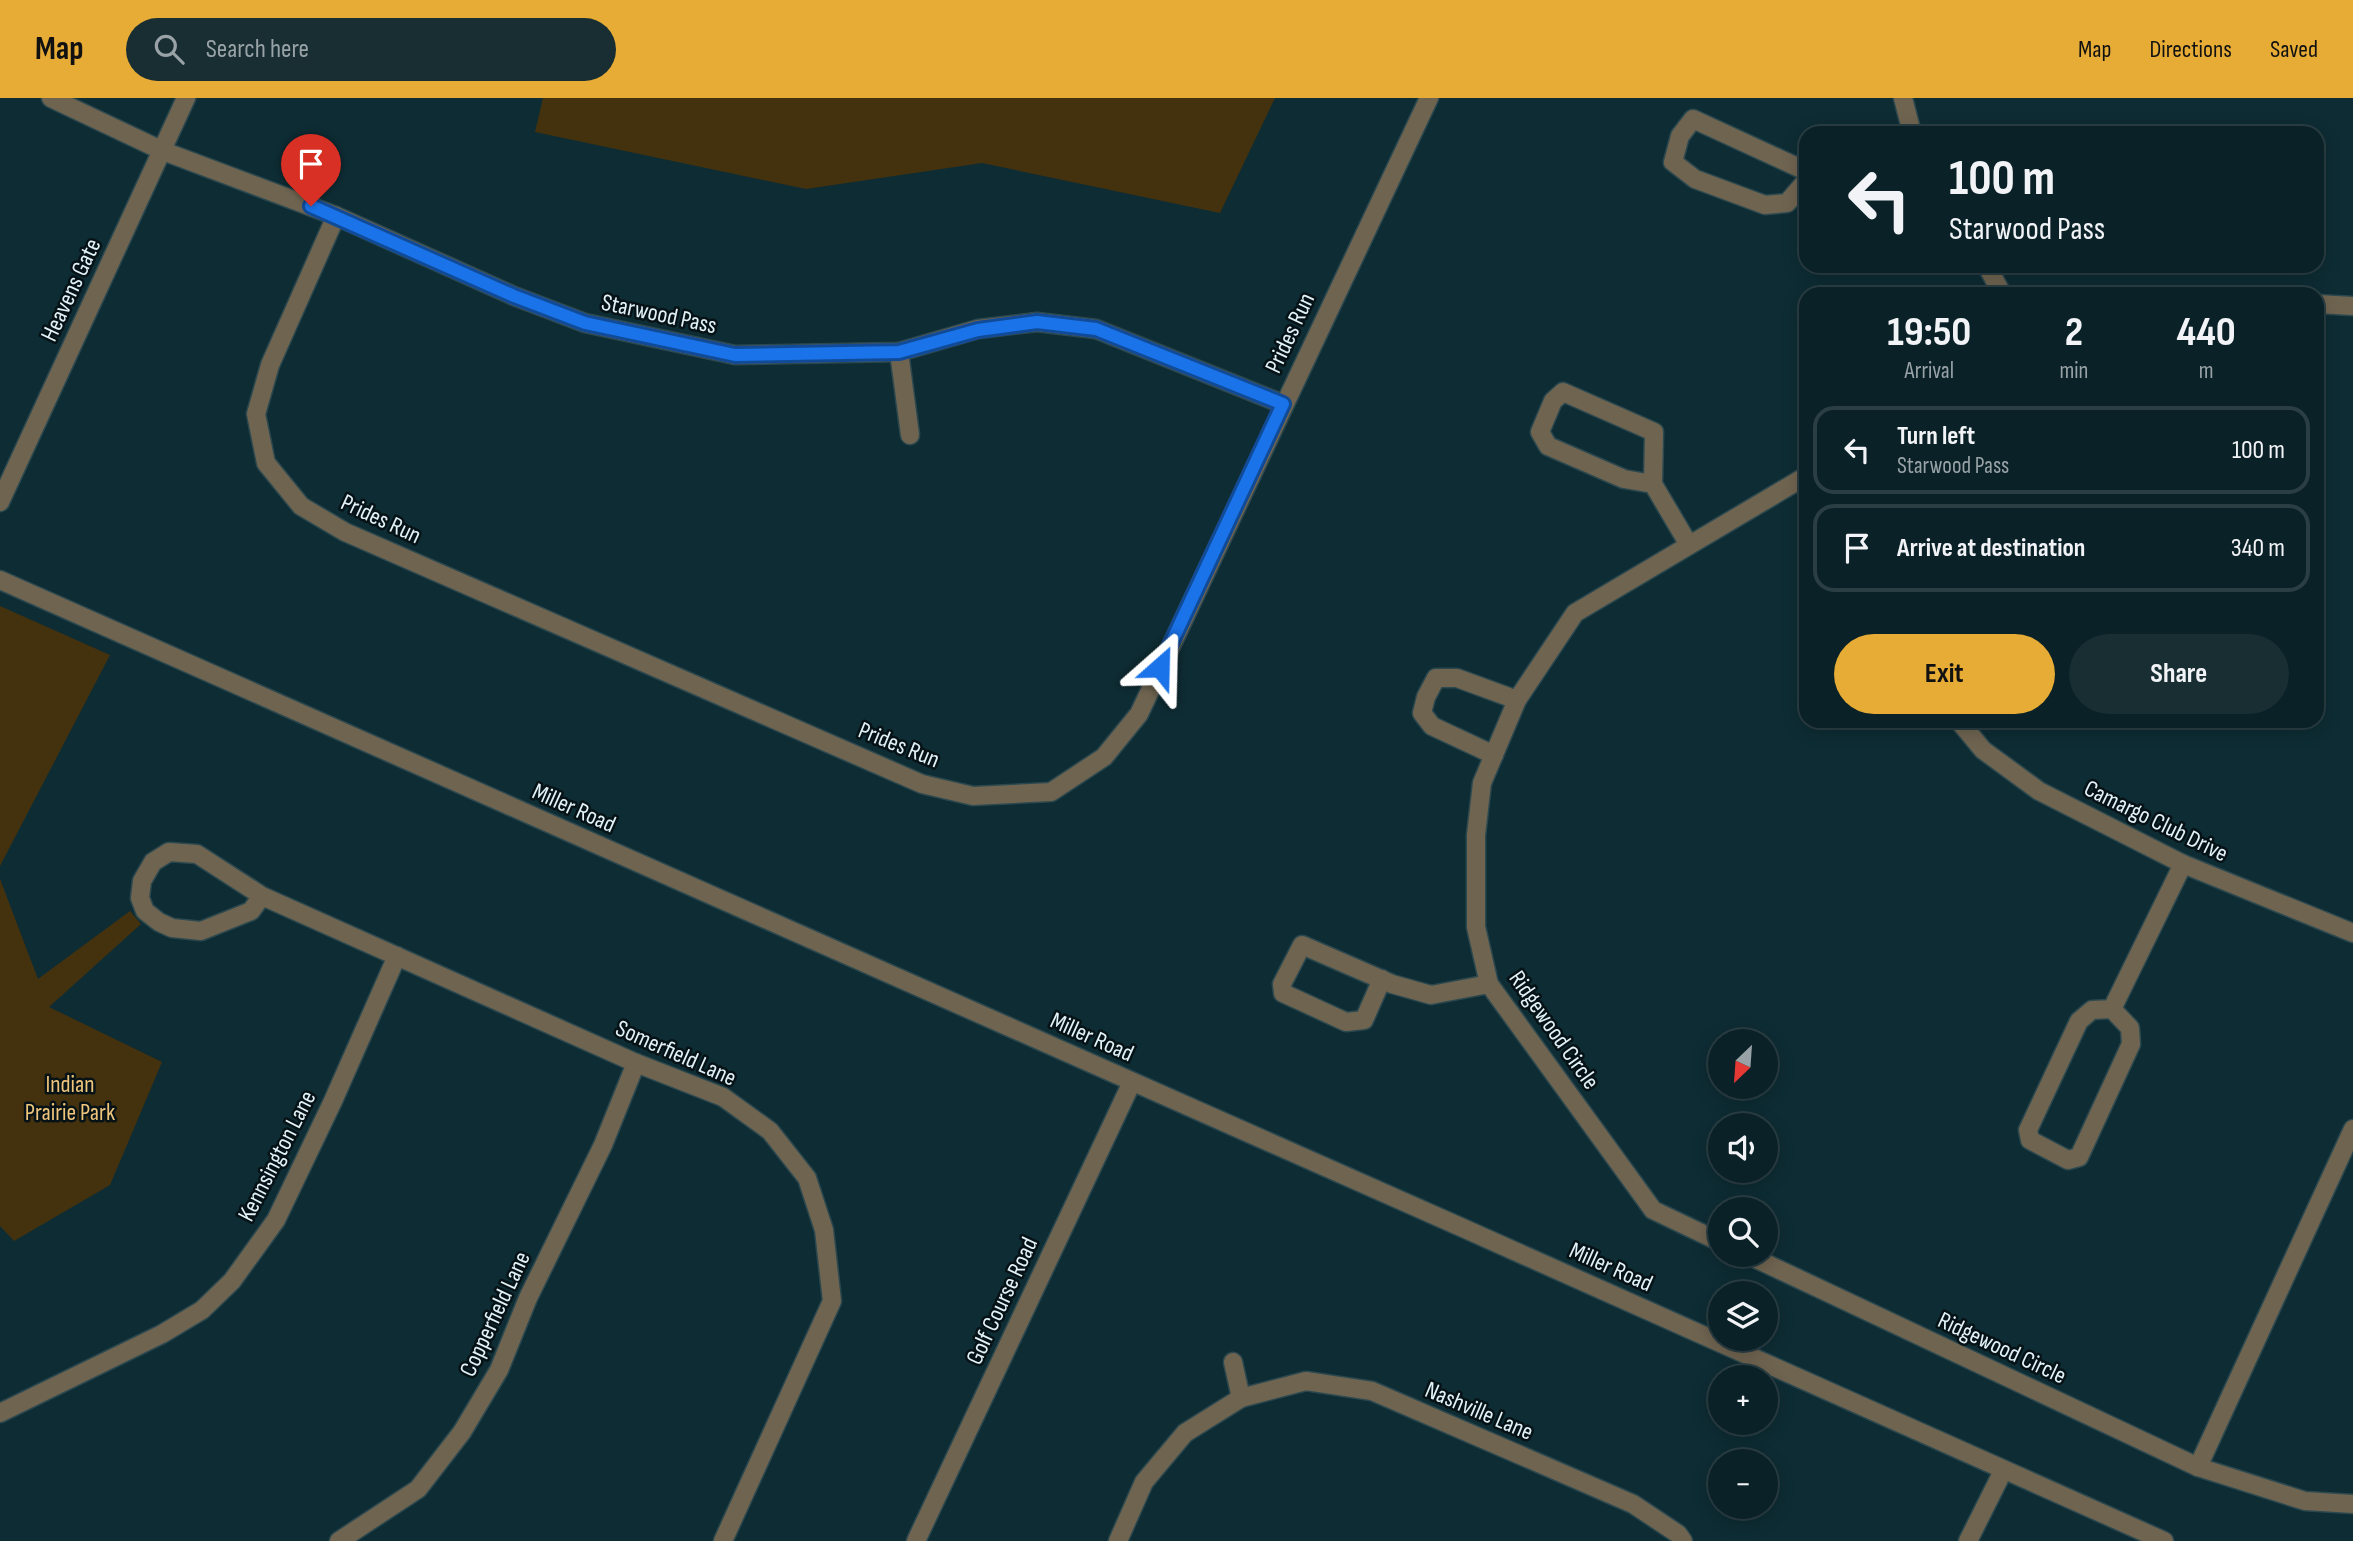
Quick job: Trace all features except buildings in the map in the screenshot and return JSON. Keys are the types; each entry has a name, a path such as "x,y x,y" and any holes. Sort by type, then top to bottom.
{"street":[{"name":"Starwood Pass","path":"51,98 163,151 336,216 514,296 585,323 735,355 899,352 978,330 1037,322 1096,329 1283,404"},
{"name":"Heavens Gate","path":"0,502 186,98"},
{"name":"Prides Run","path":"336,216 270,365 256,414 266,463 301,506 345,532 922,784 973,796 1051,792 1104,757 1139,714 1429,98"},
{"path":"1903,98 1909,126"},
{"path":"1799,168 1693,119 1680,136 1673,162 1695,179 1765,205 1787,203 1799,189"},
{"path":"2324,304 2353,305"},
{"path":"899,352 910,435"},
{"path":"1653,484 1624,479 1548,446 1540,432 1552,401 1563,392 1654,432 1653,484 1689,545"},
{"name":"Ridgewood Circle","path":"1708,1236 1653,1210 1489,984 1476,927 1476,835 1482,783 1517,700 1575,613 1799,480"},
{"name":"Miller Road","path":"0,580 2164,1541"},
{"path":"1494,755 1432,726 1422,713 1426,696 1436,678 1457,678 1517,700"},
{"name":"Camargo Club Drive","path":"1965,728 1983,750 2039,791 2183,864 2353,933"},
{"name":"Somerfield Lane","path":"262,896 251,911 201,932 172,929 159,922 145,911 140,898 142,881 153,862 169,852 197,854 262,896 636,1063 723,1097 770,1131 807,1178 824,1230 832,1301 723,1541"},
{"path":"2112,1009 2183,864"},
{"path":"1382,979 1364,1020 1346,1022 1283,993 1282,984 1302,945 1382,979 1431,995 1489,984"},
{"name":"Kennsington Lane","path":"0,1413 162,1334 202,1310 232,1281 276,1220 333,1101 397,956"},
{"path":"2112,1009 2130,1028 2132,1044 2078,1157 2068,1160 2030,1140 2028,1130 2079,1021 2092,1010 2112,1009"},
{"name":"Copperfield Lane","path":"339,1541 418,1489 462,1432 499,1370 528,1298 603,1145 636,1063"},
{"name":"Golf Course Road","path":"916,1541 1132,1082"},
{"path":"2198,1467 2353,1129"},
{"name":"Ridgewood Circle","path":"1773,1267 2198,1467 2305,1501 2353,1504"},
{"path":"1233,1362 1241,1398"},
{"name":"Nashville Lane","path":"1118,1541 1144,1482 1185,1433 1241,1398 1306,1381 1373,1391 1633,1504 1678,1534 1683,1541"},
{"path":"1968,1541 2003,1471"}],"green space":[{"path":"543,98 1275,98 1220,213 982,163 806,189 535,132"},
{"path":"0,606 110,655 0,866"},
{"name":"Indian Prairie Park","path":"0,879 38,979 130,911 141,924 49,1007 162,1062 110,1185 14,1241 0,1226"}],"route":[{"path":"311,206 514,296 585,323 735,355 899,352 978,330 1037,322 1096,329 1283,404 1160,667"}]}
